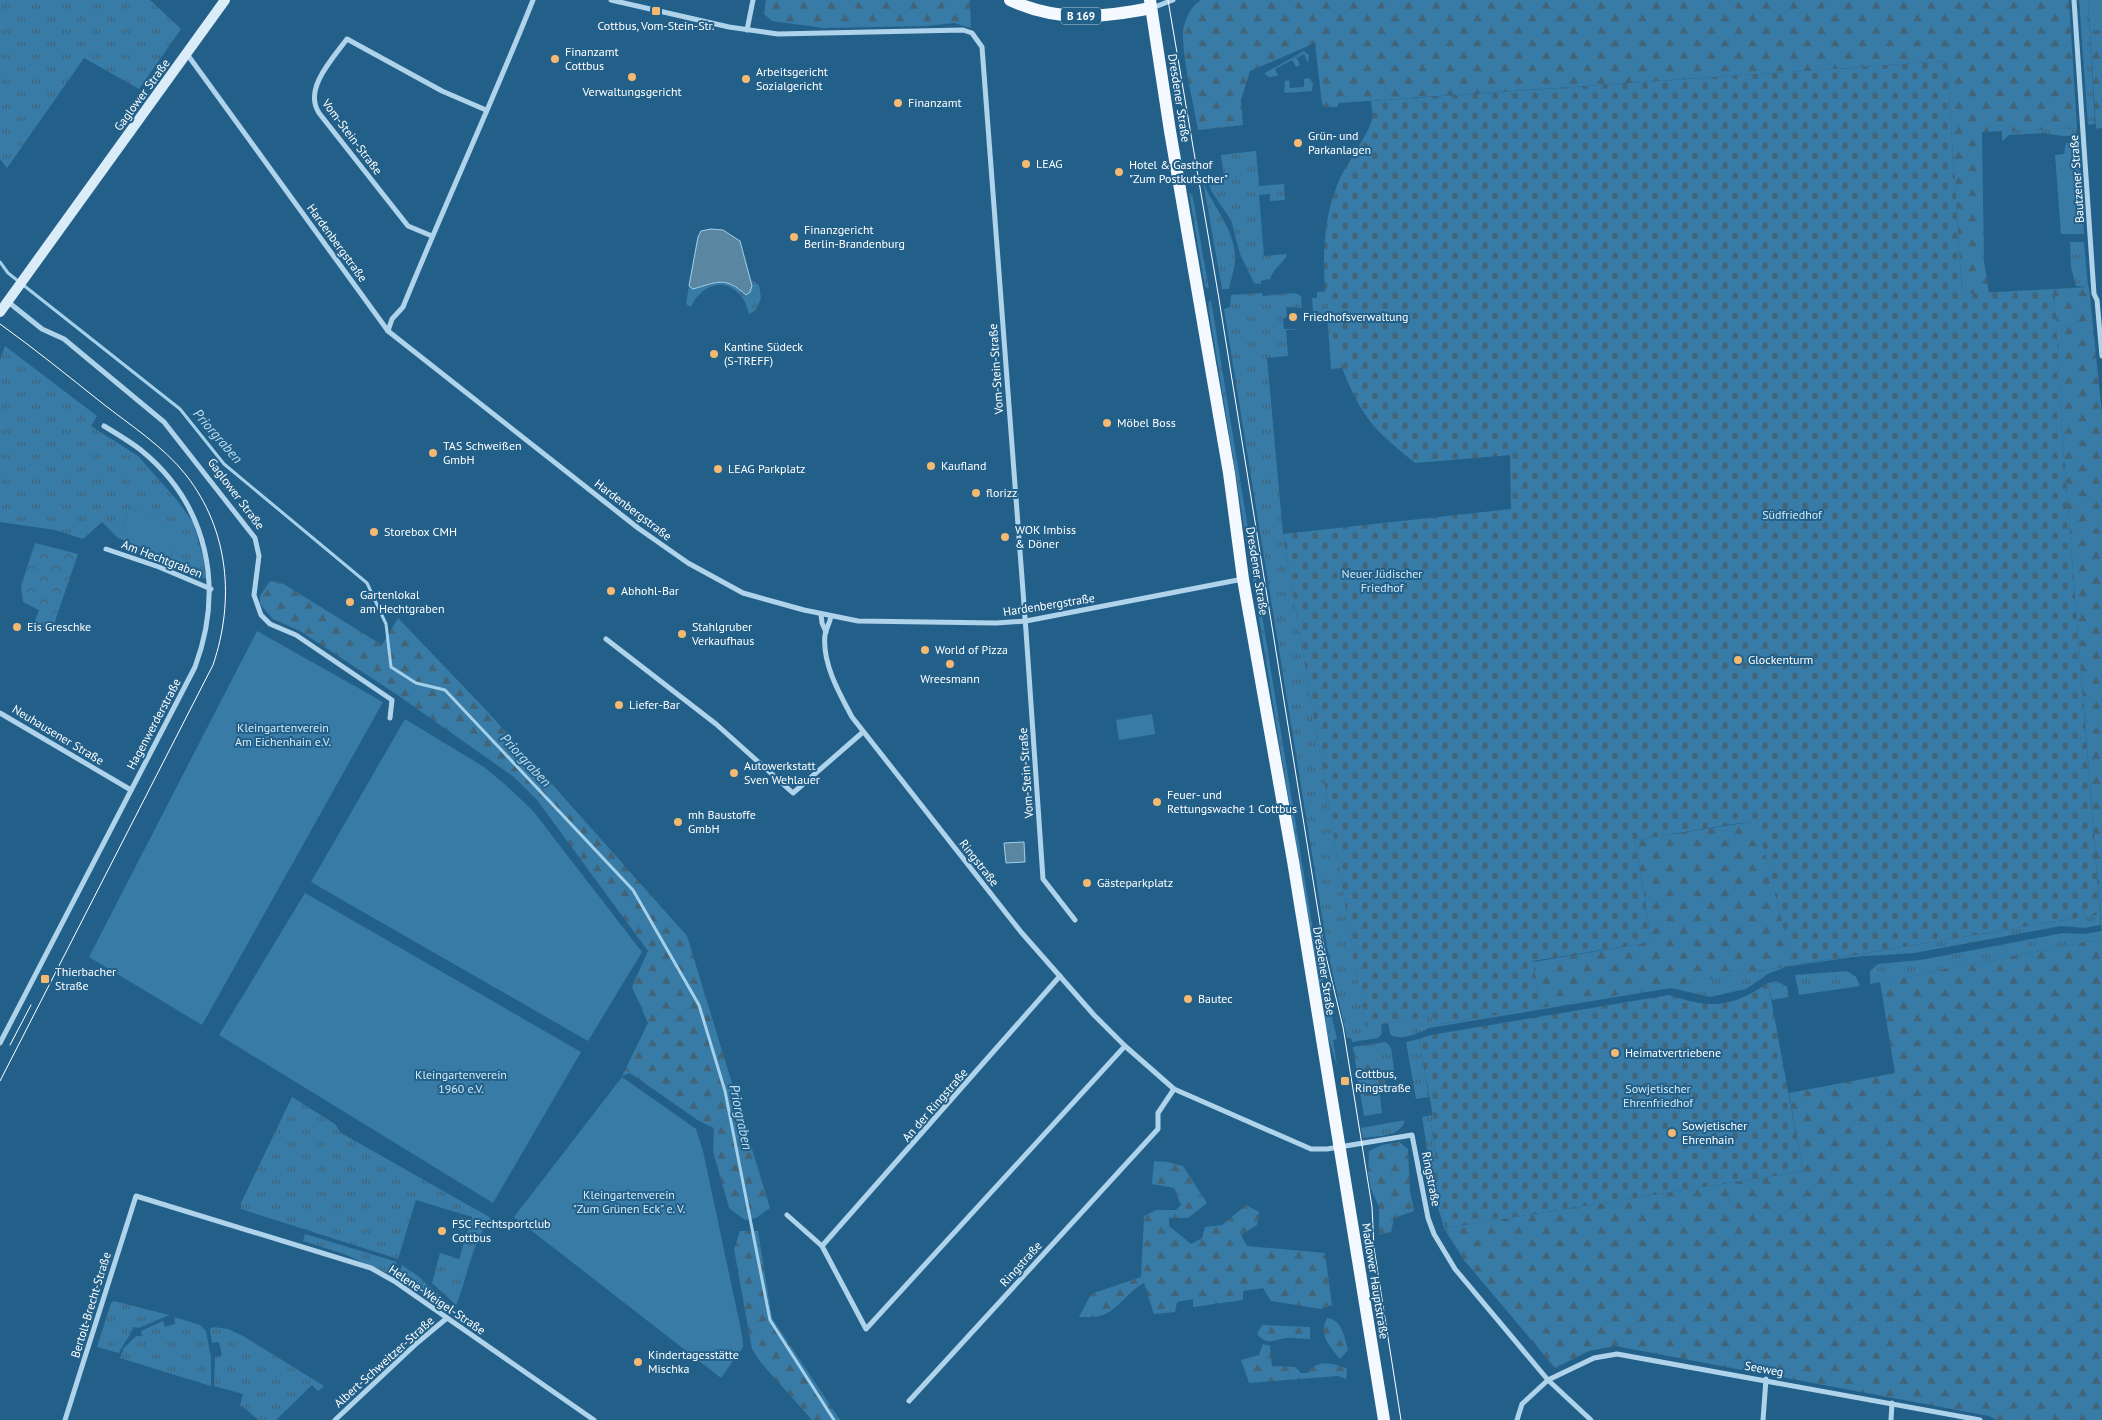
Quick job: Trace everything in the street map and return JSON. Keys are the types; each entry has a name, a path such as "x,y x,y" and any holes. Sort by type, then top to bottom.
{"main road":[{"name":"B 169","path":"1016,1 1035,11 1055,16 1127,13 1151,4"},
{"name":"Dresdener Straße","path":"1151,4 1170,131 1227,464 1243,578 1292,851 1339,1147"},
{"name":"Madlower Hauptstraße","path":"1339,1147 1384,1420"}],"street":[{"name":"Gaglower Straße","path":"0,312 6,298 23,278 225,0"},
{"path":"388,331 392,319 403,307 486,110 501,81 533,0"},
{"name":"Vom-Stein-Straße","path":"611,0 747,30 778,34 954,30 972,33 982,47 1026,621 1042,878 1075,920"},
{"path":"747,30 753,0"},
{"path":"1151,4 1173,0"},
{"name":"Bautzener Straße","path":"2074,0 2094,294 2102,356"},
{"name":"Vom-Stein-Straße","path":"432,236 408,226 319,113 314,105 314,97 324,70 347,39 442,91 486,110"},
{"name":"Hardenbergstraße","path":"187,54 388,331 638,528 688,563 743,593 821,614 858,621 996,623 1026,621 1243,578"},
{"name":"Gaglower Straße","path":"6,298 42,329 64,339 164,422 255,538 259,556 254,595 261,615 270,624 296,635 392,700 390,718"},
{"name":"Hagenwerderstraße","path":"0,1043 195,667 203,644 211,589 207,554 197,521 181,495 143,452 104,426"},
{"name":"Am Hechtgraben","path":"106,549 159,567 211,589"},
{"name":"Ringstraße","path":"821,614 826,632"},
{"name":"Ringstraße","path":"831,616 826,632 826,648 833,679 852,717 1021,932 1094,1015 1125,1046 1174,1088 1311,1149 1339,1147 1412,1135 1424,1202 1434,1234 1455,1269 1548,1380 1591,1420"},
{"path":"606,639 716,724 793,793 863,732"},
{"name":"Neuhausener Straße","path":"0,713 131,790"},
{"name":"An der Ringstraße","path":"822,1246 1060,976"},
{"path":"787,1215 822,1246 866,1329 1125,1046"},
{"name":"Ringstraße","path":"909,1401 1158,1129 1158,1113 1174,1088"},
{"name":"Helene-Weigel-Straße","path":"136,1196 371,1268 394,1281 594,1420"},
{"name":"Bertolt-Brecht-Straße","path":"66,1420 136,1196"},
{"name":"Albert-Schweitzer-Straße","path":"334,1420 447,1318"},
{"name":"Seeweg","path":"1517,1420 1522,1404 1548,1380 1594,1358 1617,1354 1766,1379 1980,1420"},
{"path":"1762,1420 1766,1379"},
{"path":"1891,1420 1892,1403"}],"green space":[{"path":"0,0 150,0 181,29 139,89 84,58 7,168 0,159"},
{"path":"766,0 970,0 971,28 954,23 926,26 824,28 772,21 764,14"},
{"path":"1201,0 2069,0 2077,128 1982,132 1984,261 1989,293 1962,294 1947,61 1339,103 1337,107 1325,107 1322,104 1315,43 1250,71 1241,100 1243,125 1198,130 1185,60 1183,32 1190,11"},
{"path":"2079,0 2088,0 2095,124 2088,125"},
{"path":"2088,0 2102,0 2102,30 2090,31"},
{"path":"2102,30 2102,128 2096,129 2090,31"},
{"path":"1304,51 1309,55 1308,63 1304,54 1297,58 1300,65 1296,67 1292,60 1275,69 1278,76 1269,77 1266,75 1265,73"},
{"name":"Südfriedhof","path":"1947,61 1962,294 2054,289 2062,433 2100,914 1793,965 1757,822 1740,823 1635,840 1652,942 1533,961 1540,1008 1433,1025 1431,1016 1366,1027 1283,534 1511,509 1510,455 1415,463 1373,425 1357,401 1344,373 1334,341 1327,308 1324,274 1325,241 1329,210 1338,183 1372,120 1371,101"},
{"path":"1309,78 1313,83 1312,91 1284,93 1285,81 1289,80 1290,88 1304,87 1304,79"},
{"path":"2077,128 2077,136 2044,133 2009,135 2002,141 2002,131"},
{"path":"2078,142 2084,234 2061,234 2055,155 2064,154 2066,143"},
{"path":"1256,151 1259,186 1284,184 1285,200 1270,201 1270,194 1259,195 1264,256 1287,254 1270,279 1261,281 1261,284 1254,283 1240,254 1231,220 1212,192 1207,180 1224,177 1221,155"},
{"path":"1203,181 1226,225 1233,245 1235,263 1229,289 1222,289"},
{"path":"1189,193 1192,193 1209,289 1205,287"},
{"path":"2070,242 2084,242 2088,287 2076,286 2071,267"},
{"path":"751,279 759,285 761,298 756,310 749,314 741,296 727,286 713,286 706,289 700,293 691,307 686,304 689,286 693,289 715,283 726,283 746,295 752,286"},
{"path":"2089,287 2102,414 2102,936 2062,433 2054,289"},
{"path":"1327,291 1331,321 1342,368 1331,369 1327,314 1319,314 1318,311 1313,311 1312,298 1317,298 1317,292"},
{"path":"1262,293 1263,296 1295,293 1301,296 1302,308 1286,307 1287,316 1283,319 1284,329 1303,329 1286,330 1288,356 1267,358 1283,534 1366,1026 1381,1024 1382,1033 1378,1038 1352,1042 1351,1038 1347,1038 1327,947 1224,309 1230,307 1231,295"},
{"path":"1211,300 1316,949 1337,1039 1333,1040 1337,1066 1326,1030 1208,304"},
{"path":"5,346 97,416 91,426 138,456 176,499 193,522 203,557 206,579 168,565 182,529 130,508 118,538 102,522 83,539 55,530 0,522 0,360"},
{"path":"130,508 183,529 170,559 118,538"},
{"path":"35,543 78,554 52,630 34,624 39,610 23,602 21,586"},
{"path":"270,581 282,583 382,645 398,618 487,711 687,936 770,1208 756,1218 745,1220 729,1208 713,1151 714,1128 699,1121 630,1073 622,1076 648,1023 632,987 648,951 537,800 514,777 396,694 300,631 273,619 260,604 260,596"},
{"name":"Kleingartenverein Am Eichenhain e.V.","path":"257,631 383,702 202,1025 89,957"},
{"path":"1152,714 1155,734 1119,740 1116,720"},
{"path":"405,719 484,767 533,811 642,952 588,1041 311,882"},
{"path":"1757,821 1793,965 1540,1008 1533,962 1652,942 1635,840"},
{"name":"Kleingartenverein 1960 e.V.","path":"305,893 581,1052 493,1203 219,1035"},
{"path":"2100,914 2101,925 2084,928 2061,926 1914,953 1853,957 1785,967 1768,974 1746,989 1710,997 1671,988 1429,1028 1404,1037 1390,1034 1388,1023 1432,1016 1434,1025"},
{"path":"2102,931 2102,939 1870,984 1870,971 1878,964 1921,960 2063,933 2084,934"},
{"path":"2102,939 2102,1420 1997,1420 1989,1416 1615,1346 1589,1351 1555,1368 1464,1260 1446,1228 1803,1171 1789,1093 1895,1073 1880,982"},
{"path":"1847,971 1856,977 1860,986 1799,995 1795,975"},
{"path":"1777,981 1787,987 1789,997 1772,1000 1768,983"},
{"name":"Sowjetischer Ehrenfriedhof","path":"1768,983 1803,1171 1446,1228 1437,1195 1431,1158 1436,1156 1431,1123 1434,1122 1419,1039 1431,1035 1669,995 1697,1003 1720,1004 1743,997"},
{"path":"1419,1039 1429,1097 1416,1099 1406,1042"},
{"path":"1386,1042 1391,1048 1395,1077 1384,1078 1386,1088 1379,1090 1382,1113 1364,1116 1353,1047"},
{"path":"1366,1045 1378,1059 1386,1088 1379,1090 1381,1104 1363,1107 1353,1047"},
{"name":"Kleingartenverein \"Zum Grünen Eck\" e. V.","path":"622,1077 696,1129 703,1151 742,1335 743,1347 721,1378 514,1217"},
{"path":"292,1097 335,1124 341,1133 491,1218 474,1249 456,1305 432,1283 440,1253 459,1259 472,1217 416,1200 398,1259 241,1209 241,1203"},
{"path":"1433,1115 1434,1123 1431,1124 1436,1157 1432,1158 1437,1195 1446,1228 1464,1260 1445,1230 1435,1198 1422,1117"},
{"path":"1405,1120 1403,1126 1394,1133 1363,1138 1361,1128"},
{"path":"1399,1142 1408,1149 1410,1191 1414,1211 1394,1218 1391,1232 1379,1235 1379,1207 1371,1189 1368,1173 1369,1151 1382,1145"},
{"path":"1154,1161 1183,1166 1207,1203 1188,1218 1169,1218 1169,1226 1191,1244 1202,1238 1205,1227 1222,1225 1246,1205 1259,1212 1257,1225 1241,1235 1247,1246 1325,1253 1332,1305 1321,1309 1271,1301 1263,1288 1243,1291 1243,1300 1193,1307 1193,1299 1177,1302 1175,1312 1154,1314 1144,1283 1138,1286 1109,1312 1097,1317 1079,1317 1091,1294 1141,1277 1144,1216 1156,1210 1176,1210 1181,1205 1174,1188 1152,1184"},
{"path":"740,1231 758,1231 772,1318 840,1420 812,1420 761,1363 752,1349 734,1249"},
{"path":"305,1234 397,1262 391,1275 344,1254 303,1241"},
{"path":"402,1265 418,1276 453,1308 448,1311 398,1278"},
{"path":"114,1301 169,1315 139,1328 133,1327 119,1353 97,1347 111,1303"},
{"path":"174,1317 200,1325 206,1331 211,1358 211,1386 120,1358 124,1348 136,1336 142,1336 141,1331 163,1321 165,1327 175,1324"},
{"path":"1327,1318 1332,1319 1340,1326 1344,1335 1348,1350 1340,1359 1326,1340 1324,1330"},
{"path":"1262,1325 1310,1327 1310,1339 1289,1338 1267,1341 1257,1334"},
{"path":"213,1327 228,1329 243,1336 324,1386 318,1391 312,1385 276,1420 258,1420 240,1406 243,1394 214,1386 215,1357 222,1355 219,1342 212,1343 210,1329"},
{"path":"1263,1344 1270,1346 1272,1366 1295,1367 1301,1373 1308,1373 1320,1364 1337,1365 1347,1369 1346,1379 1338,1376 1249,1383 1241,1360 1259,1355"}],"shaded area":[{"path":"711,229 723,230 740,241 752,286 750,292 746,295 732,285 721,282 693,289 689,286 698,237 701,231"},
{"path":"1024,842 1025,862 1006,863 1004,843"}],"waterway":[{"name":"Priorgraben","path":"0,262 8,273 180,409 224,464 367,583 386,624 391,667 416,683 445,690 633,890 699,1005 725,1091 770,1320 834,1420"}],"tram line":[{"path":"1168,0 1218,293 1324,948 1343,1027 1372,1207 1374,1248 1401,1420"},
{"path":"0,324 146,436 177,464 200,496 211,519 219,542 224,566 225,591 224,616 213,665 0,1081"},
{"path":"10,1045 31,1005"}],"place":[{"name":"Cottbus, Vom-Stein-Str.","path":"656,11"},
{"name":"Finanzamt Cottbus","path":"555,59"},
{"name":"Verwaltungsgericht","path":"632,77"},
{"name":"Arbeitsgericht Sozialgericht","path":"746,79"},
{"name":"Finanzamt","path":"898,103"},
{"name":"Grün- und Parkanlagen","path":"1298,143"},
{"name":"LEAG","path":"1026,164"},
{"name":"Hotel & Gasthof \"Zum Postkutscher\"","path":"1119,172"},
{"name":"Finanzgericht Berlin-Brandenburg","path":"794,237"},
{"name":"Friedhofsverwaltung","path":"1293,317"},
{"name":"Kantine Südeck (S-TREFF)","path":"714,354"},
{"name":"Möbel Boss","path":"1107,423"},
{"name":"TAS Schweißen GmbH","path":"433,453"},
{"name":"Kaufland","path":"931,466"},
{"name":"LEAG Parkplatz","path":"718,469"},
{"name":"florizz","path":"976,493"},
{"name":"Storebox CMH","path":"374,532"},
{"name":"WOK Imbiss & Döner","path":"1005,537"},
{"name":"Abhohl-Bar","path":"611,591"},
{"name":"Gartenlokal am Hechtgraben","path":"350,602"},
{"name":"Eis Greschke","path":"17,627"},
{"name":"Stahlgruber Verkaufhaus","path":"682,634"},
{"name":"World of Pizza","path":"925,650"},
{"name":"Glockenturm","path":"1738,660"},
{"name":"Wreesmann","path":"950,664"},
{"name":"Liefer-Bar","path":"619,705"},
{"name":"Autowerkstatt Sven Wehlauer","path":"734,773"},
{"name":"Feuer- und Rettungswache 1 Cottbus","path":"1157,802"},
{"name":"mh Baustoffe GmbH","path":"678,822"},
{"name":"Gästeparkplatz","path":"1087,883"},
{"name":"Thierbacher Straße","path":"45,979"},
{"name":"Bautec","path":"1188,999"},
{"name":"Heimatvertriebene","path":"1615,1053"},
{"name":"Cottbus, Ringstraße","path":"1345,1081"},
{"name":"Sowjetischer Ehrenhain","path":"1672,1133"},
{"name":"FSC Fechtsportclub Cottbus","path":"442,1231"},
{"name":"Kindertagesstätte Mischka","path":"638,1362"}],"park label":[{"name":"Neuer Jüdischer Friedhof","path":"1382,581"}]}
